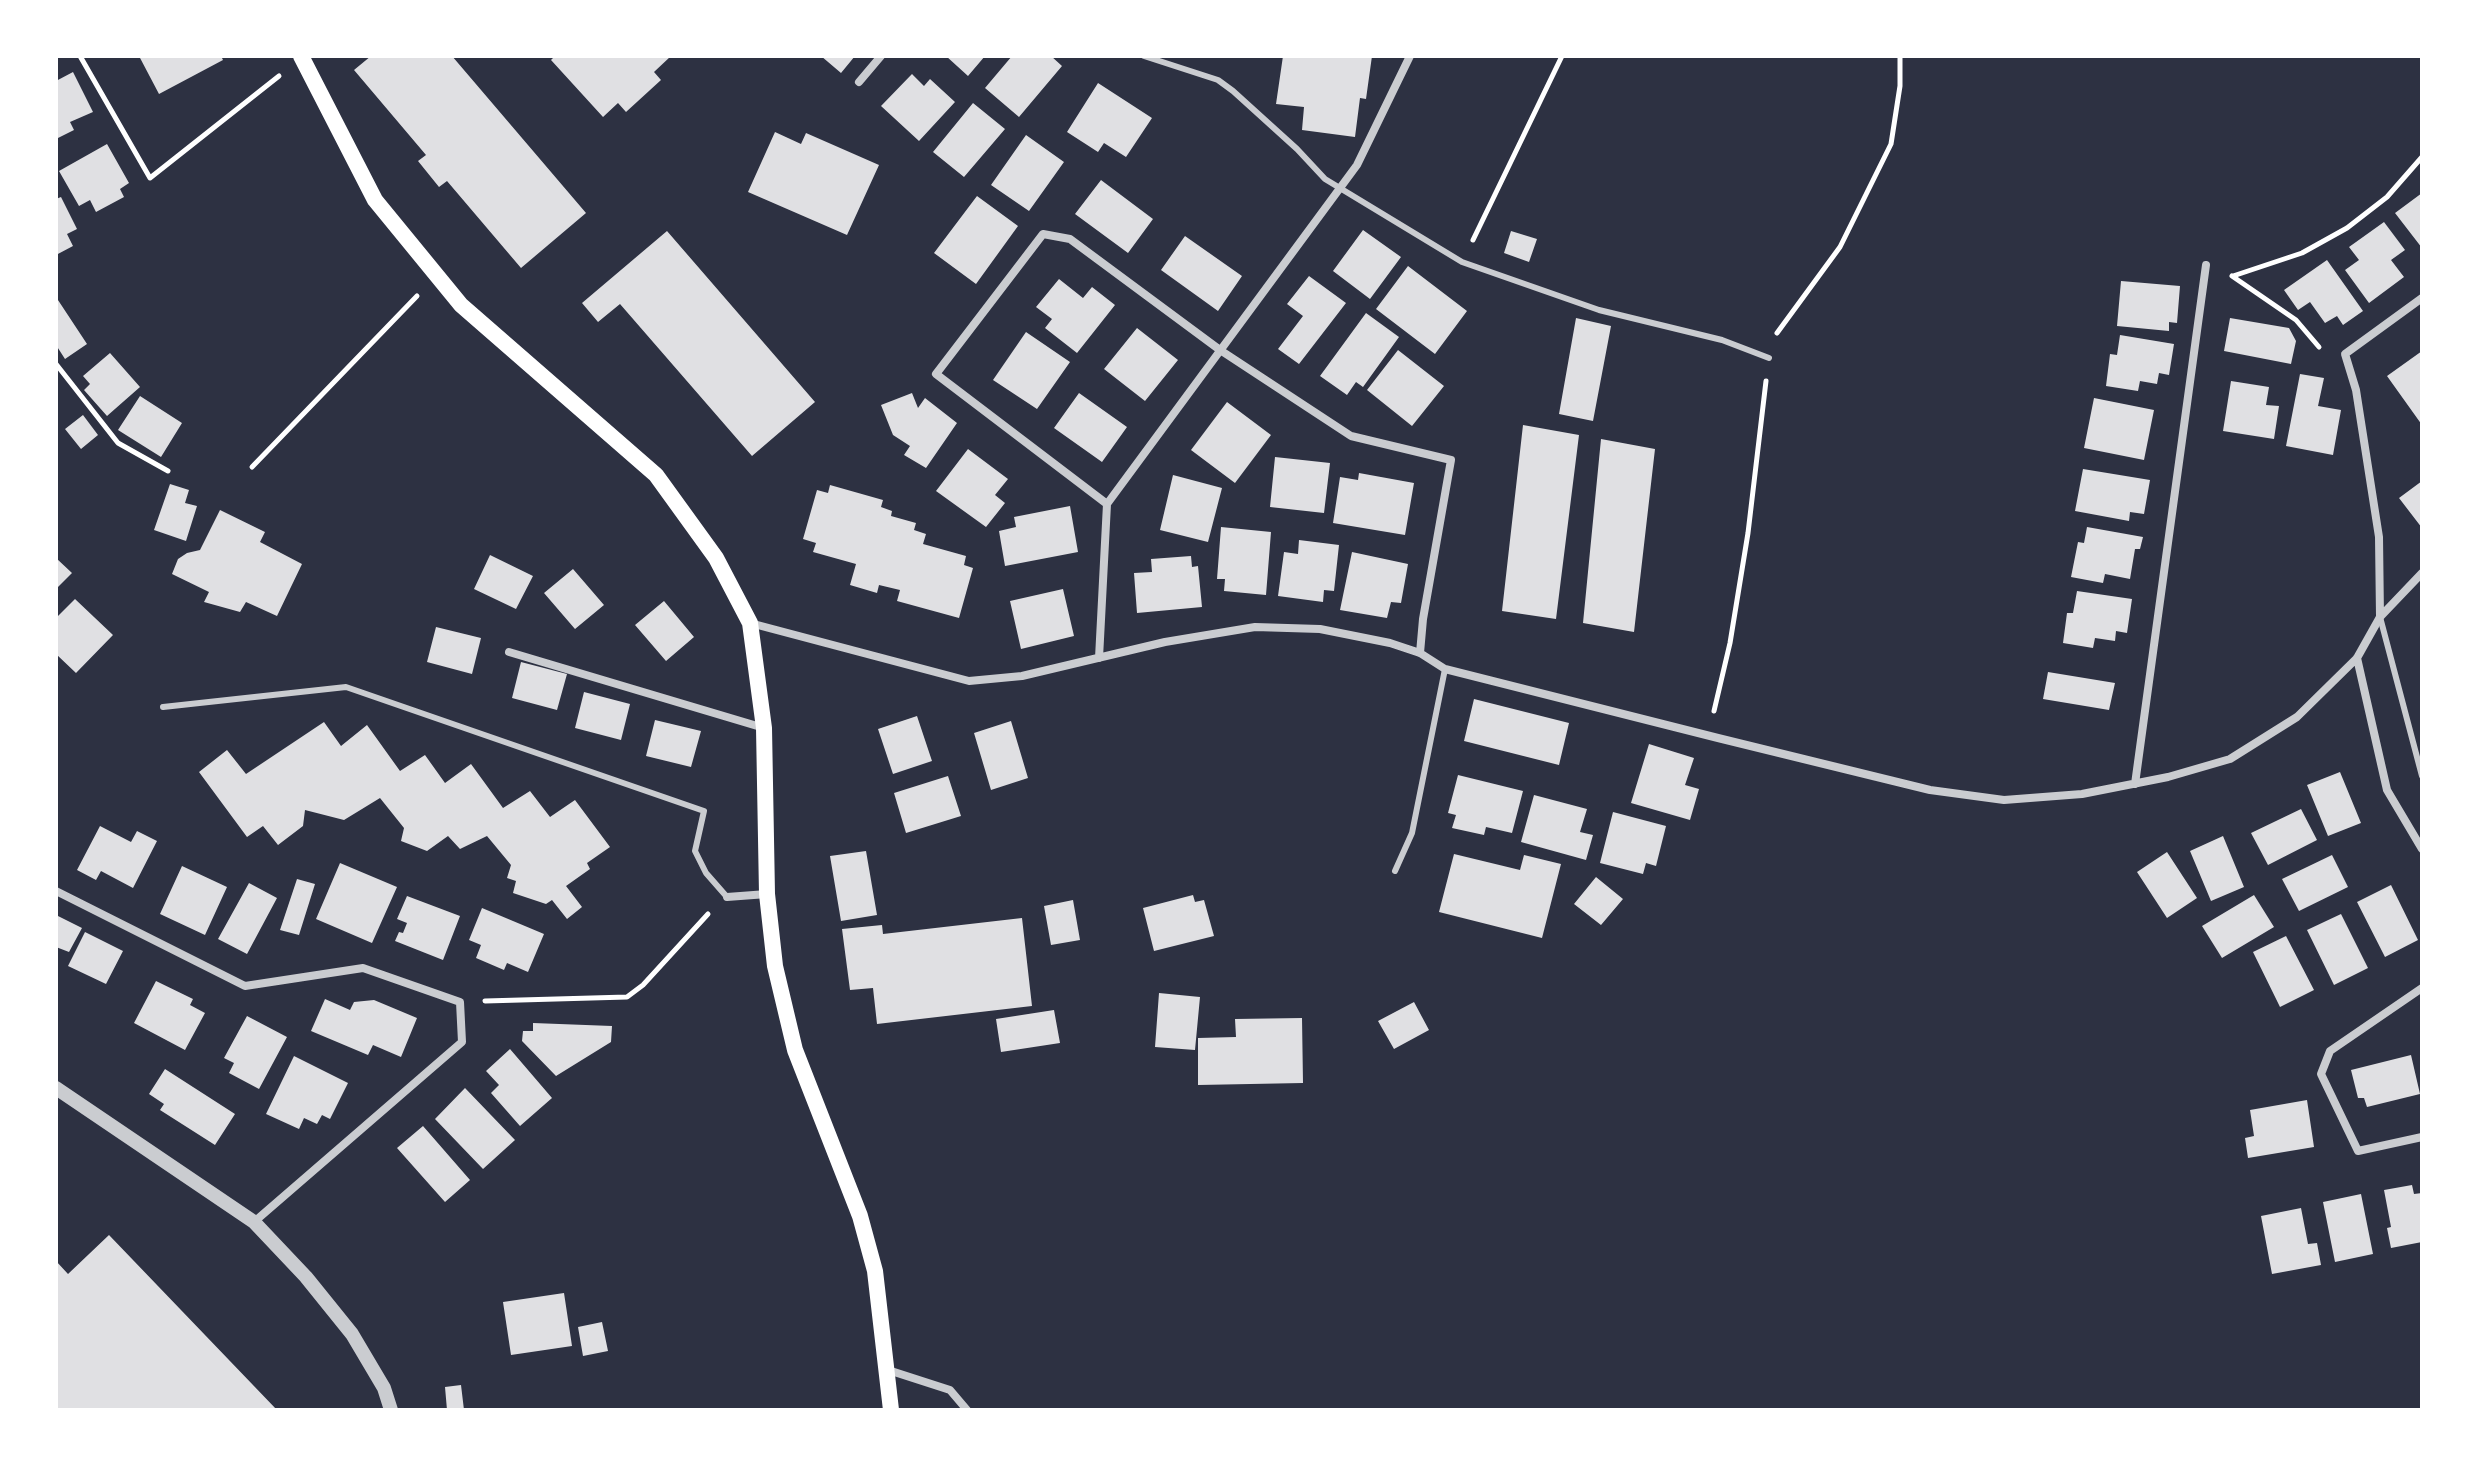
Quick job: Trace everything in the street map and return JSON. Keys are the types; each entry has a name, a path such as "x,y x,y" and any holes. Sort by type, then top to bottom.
{"main road":[{"path":"301,57 375,200 461,305 656,475 716,558 750,623 764,728 767,894 775,966 795,1050 860,1216 875,1271 891,1410"}],"street":[{"path":"859,82 881,56"},
{"path":"1099,658 1107,504 1357,165 1410,56"},
{"path":"1107,504 936,374 1043,234 1070,239 1220,350 1351,436 1451,460 1423,619 1420,653"},
{"path":"2135,784 2207,276 2206,265"},
{"path":"2380,617 2379,537 2356,390 2345,354 2422,298"},
{"path":"750,623 969,681 1022,676 1165,642 1255,627 1320,629 1390,643 1420,653 1445,669 1708,735 1930,790 2004,800 2082,794 2168,777 2230,759 2297,717 2357,658 2380,617 2422,573"},
{"path":"509,652 764,728"},
{"path":"2357,658 2387,790 2422,849"},
{"path":"56,891 245,986 363,968 460,1002 462,1042 254,1222"},
{"path":"727,897 767,894"},
{"path":"2422,988 2330,1051 2321,1074 2358,1151 2422,1137"},
{"path":"56,1088 254,1222 306,1277 352,1334 384,1388 391,1410"},
{"path":"888,1370 950,1390 967,1410"}],"lane":[{"path":"1144,56 1218,80 1325,179 1462,262 1599,310 1722,340 1769,358"},
{"path":"2380,617 2422,776"},
{"path":"1395,871 1412,833 1445,669"},
{"path":"163,707 346,687 704,811 695,851 706,873 727,897"}],"path":[{"path":"80,56 150,178 301,57"},
{"path":"1462,262 1562,56"},
{"path":"1708,735 1730,643 1746,546 1769,358 1777,332 1840,247 1891,144 1900,86 1900,56"},
{"path":"2207,276 2233,276 2302,253 2347,228 2387,197 2422,157"},
{"path":"252,467 437,275"},
{"path":"2233,276 2296,320 2318,347 2345,354"},
{"path":"56,364 118,443 168,471"},
{"path":"460,1002 627,997 643,985 727,897"}],"building":[{"path":"139,56 221,56 223,60 159,94"},
{"path":"371,56 452,56 586,213 521,268 447,181 439,187 418,161 426,155 354,70"},
{"path":"555,56 671,56 654,72 661,80 626,112 618,103 603,117 551,60"},
{"path":"821,56 855,56 841,73"},
{"path":"946,56 985,56 968,76"},
{"path":"1012,56 1051,56 1062,66 1019,117 985,88"},
{"path":"1283,56 1372,56 1366,99 1360,98 1355,137 1302,130 1304,107 1276,104"},
{"path":"73,72 93,112 70,122 74,130 56,139 56,81"},
{"path":"912,74 924,86 930,79 955,102 919,141 881,106"},
{"path":"1098,83 1152,118 1126,157 1104,143 1098,152 1067,132"},
{"path":"973,103 1005,129 964,177 933,152"},
{"path":"775,132 801,144 806,133 879,165 847,235 748,192"},
{"path":"1026,135 1064,162 1029,211 991,185"},
{"path":"107,144 129,183 120,189 124,197 96,212 90,200 79,206 59,171"},
{"path":"1101,180 1153,219 1128,253 1075,214"},
{"path":"2422,193 2422,248 2395,213"},
{"path":"977,196 1018,226 976,284 934,253"},
{"path":"61,197 77,229 67,234 73,246 56,255 56,199"},
{"path":"2384,222 2405,250 2391,260 2404,277 2369,303 2345,270 2359,260 2349,247"},
{"path":"1363,230 1401,257 1370,299 1333,271"},
{"path":"667,231 815,402 752,456 620,304 598,322 582,303"},
{"path":"1511,231 1537,239 1529,262 1504,253"},
{"path":"1185,236 1242,276 1218,311 1161,270"},
{"path":"2327,260 2363,311 2343,325 2337,316 2325,323 2310,302 2298,310 2284,290"},
{"path":"1408,266 1467,311 1435,354 1376,309"},
{"path":"1309,276 1346,303 1299,364 1278,349 1303,316 1287,304"},
{"path":"1059,279 1083,298 1092,287 1115,305 1077,353 1045,328 1052,319 1036,307"},
{"path":"2121,281 2180,286 2177,323 2169,322 2169,331 2117,326"},
{"path":"56,297 87,344 65,359 56,345"},
{"path":"1366,313 1399,337 1363,387 1356,382 1347,395 1320,376"},
{"path":"1576,318 1611,326 1593,421 1559,414"},
{"path":"2230,318 2289,328 2296,341 2291,364 2224,351"},
{"path":"1137,328 1178,360 1145,401 1104,369"},
{"path":"1026,332 1070,362 1037,409 993,380"},
{"path":"2120,335 2174,344 2169,375 2159,373 2157,384 2140,381 2138,391 2106,386 2110,354 2117,355"},
{"path":"1398,350 1444,386 1412,426 1367,390"},
{"path":"2422,351 2422,425 2387,376"},
{"path":"110,353 140,387 107,416 84,390 90,384 83,376"},
{"path":"2300,374 2324,378 2318,406 2341,410 2333,455 2286,446"},
{"path":"2231,381 2269,387 2266,405 2279,406 2274,439 2223,431"},
{"path":"912,393 918,408 925,398 957,423 926,468 904,455 910,446 893,435 881,405"},
{"path":"1079,393 1127,427 1102,462 1054,428"},
{"path":"140,396 182,423 161,457 118,430"},
{"path":"2094,398 2154,410 2144,460 2084,448"},
{"path":"1227,402 1271,435 1235,483 1191,450"},
{"path":"83,415 98,435 81,449 65,429"},
{"path":"1523,425 1579,435 1556,619 1502,611"},
{"path":"1601,439 1655,449 1634,632 1583,623"},
{"path":"968,449 1008,479 995,495 1005,503 986,527 936,491"},
{"path":"1275,457 1330,463 1324,513 1270,507"},
{"path":"2083,469 2150,480 2144,514 2130,512 2129,521 2075,511"},
{"path":"1359,473 1414,483 1405,535 1333,523 1340,477 1358,480"},
{"path":"1173,475 1222,488 1208,542 1160,530"},
{"path":"2422,481 2422,528 2399,498"},
{"path":"170,484 189,490 185,503 197,506 186,541 154,530"},
{"path":"830,485 883,500 881,507 892,511 891,516 916,523 914,530 926,534 923,544 966,556 964,565 973,568 959,618 897,601 900,590 879,585 877,593 850,585 856,564 813,552 816,543 803,539 817,490 828,493"},
{"path":"1070,506 1078,552 1005,566 999,531 1016,527 1014,517"},
{"path":"220,510 265,532 260,542 302,564 277,616 246,602 240,612 204,602 209,592 172,574 178,559 200,550"},
{"path":"1221,527 1271,532 1266,595 1224,591 1225,579 1217,579"},
{"path":"2087,527 2143,537 2140,549 2135,549 2130,579 2105,574 2103,583 2071,577 2078,542 2084,543"},
{"path":"1299,540 1339,545 1334,591 1324,590 1323,602 1278,596 1284,552 1298,554"},
{"path":"1352,552 1408,564 1401,603 1391,602 1387,618 1340,610"},
{"path":"490,555 533,576 516,609 474,589"},
{"path":"1191,556 1192,567 1198,566 1202,607 1137,613 1134,573 1152,572 1151,559"},
{"path":"56,558 72,573 56,589"},
{"path":"573,569 604,605 575,629 544,593"},
{"path":"1063,589 1074,636 1021,649 1010,601"},
{"path":"2077,591 2132,599 2127,633 2116,631 2115,641 2095,638 2093,648 2063,643 2067,613 2073,613"},
{"path":"75,599 113,635 76,673 56,654 56,618"},
{"path":"664,601 694,637 666,661 635,625"},
{"path":"436,627 481,638 472,674 427,662"},
{"path":"521,662 567,674 557,710 512,698"},
{"path":"2048,672 2115,683 2109,710 2043,699"},
{"path":"584,692 630,704 621,740 575,728"},
{"path":"1474,699 1569,723 1559,765 1464,741"},
{"path":"917,716 932,761 893,774 878,729"},
{"path":"655,720 701,731 691,767 646,756"},
{"path":"1011,721 1028,778 991,790 974,733"},
{"path":"324,722 341,746 367,725 400,771 425,755 445,783 471,764 503,808 530,791 550,817 575,800 610,847 587,863 590,869 566,886 582,907 567,919 552,900 546,904 513,893 516,881 507,878 511,865 487,836 460,849 448,836 427,851 401,841 404,828 380,798 344,820 305,810 303,826 278,845 263,826 247,837 199,772 227,750 246,774"},
{"path":"1649,744 1694,758 1685,785 1699,789 1690,820 1631,803"},
{"path":"2340,772 2361,823 2328,836 2307,785"},
{"path":"1458,775 1523,791 1512,833 1486,827 1484,835 1452,828 1456,815 1448,813"},
{"path":"948,776 961,816 906,833 894,793"},
{"path":"1534,795 1587,809 1580,832 1593,835 1586,860 1521,842"},
{"path":"2301,809 2317,840 2268,865 2251,833"},
{"path":"1613,812 1666,826 1656,866 1646,863 1643,874 1600,863"},
{"path":"100,826 131,842 137,831 157,841 133,888 101,871 96,880 77,870"},
{"path":"2223,836 2244,887 2211,901 2190,851"},
{"path":"866,851 877,915 841,921 830,856"},
{"path":"2167,852 2197,898 2167,918 2137,872"},
{"path":"1454,854 1520,870 1524,855 1561,864 1542,938 1439,912"},
{"path":"2332,855 2348,887 2299,911 2282,879"},
{"path":"340,863 397,887 372,943 316,919"},
{"path":"182,866 227,887 205,935 160,914"},
{"path":"1596,877 1623,899 1601,925 1574,904"},
{"path":"297,879 315,884 299,935 280,930"},
{"path":"249,883 277,898 247,954 218,939"},
{"path":"2391,885 2418,940 2385,957 2357,902"},
{"path":"1193,895 1195,902 1204,900 1214,936 1154,951 1143,908"},
{"path":"2254,895 2274,927 2222,958 2202,926"},
{"path":"407,896 460,916 443,960 395,941 407,923 397,919"},
{"path":"1073,900 1080,940 1051,945 1044,906"},
{"path":"482,908 544,934 528,972 507,963 504,970 476,958 481,945 469,940"},
{"path":"2341,914 2368,968 2334,985 2307,930"},
{"path":"56,915 82,928 69,952 56,947"},
{"path":"1022,918 1032,1006 877,1024 873,988 850,990 842,929 882,925 883,934"},
{"path":"85,932 123,951 106,984 68,966"},
{"path":"2286,936 2314,990 2280,1007 2253,952"},
{"path":"156,981 193,999 190,1005 205,1013 185,1050 134,1023"},
{"path":"1159,993 1200,997 1195,1050 1155,1047"},
{"path":"325,999 350,1010 354,1002 374,1000 417,1018 401,1057 373,1045 368,1055 311,1031"},
{"path":"1414,1002 1429,1030 1394,1049 1378,1021"},
{"path":"1054,1010 1060,1043 1001,1052 996,1019"},
{"path":"247,1016 287,1037 259,1089 229,1073 234,1063 224,1058"},
{"path":"1302,1018 1303,1083 1198,1085 1198,1038 1236,1037 1235,1019"},
{"path":"533,1023 612,1026 611,1042 556,1076 522,1041 523,1031 533,1031"},
{"path":"510,1049 552,1098 520,1126 491,1093 499,1085 486,1071"},
{"path":"2411,1055 2420,1094 2367,1107 2364,1098 2358,1098 2351,1070"},
{"path":"294,1056 348,1083 330,1119 322,1115 317,1124 304,1118 299,1129 266,1114"},
{"path":"165,1069 235,1114 215,1145 160,1110 164,1104 149,1094"},
{"path":"465,1088 515,1140 483,1169 435,1119"},
{"path":"2307,1100 2314,1147 2248,1158 2245,1138 2254,1136 2250,1110"},
{"path":"423,1126 470,1180 445,1202 397,1148"},
{"path":"2412,1185 2414,1194 2422,1193 2422,1242 2391,1248 2387,1228 2391,1227 2384,1190"},
{"path":"2361,1194 2373,1254 2335,1262 2323,1202"},
{"path":"2301,1208 2308,1244 2317,1243 2321,1265 2272,1274 2261,1216"},
{"path":"109,1235 277,1410 56,1410 56,1261 68,1274"},
{"path":"564,1293 572,1346 511,1355 503,1302"},
{"path":"602,1322 608,1351 583,1356 578,1327"},
{"path":"461,1385 464,1410 447,1410 445,1387"}]}
